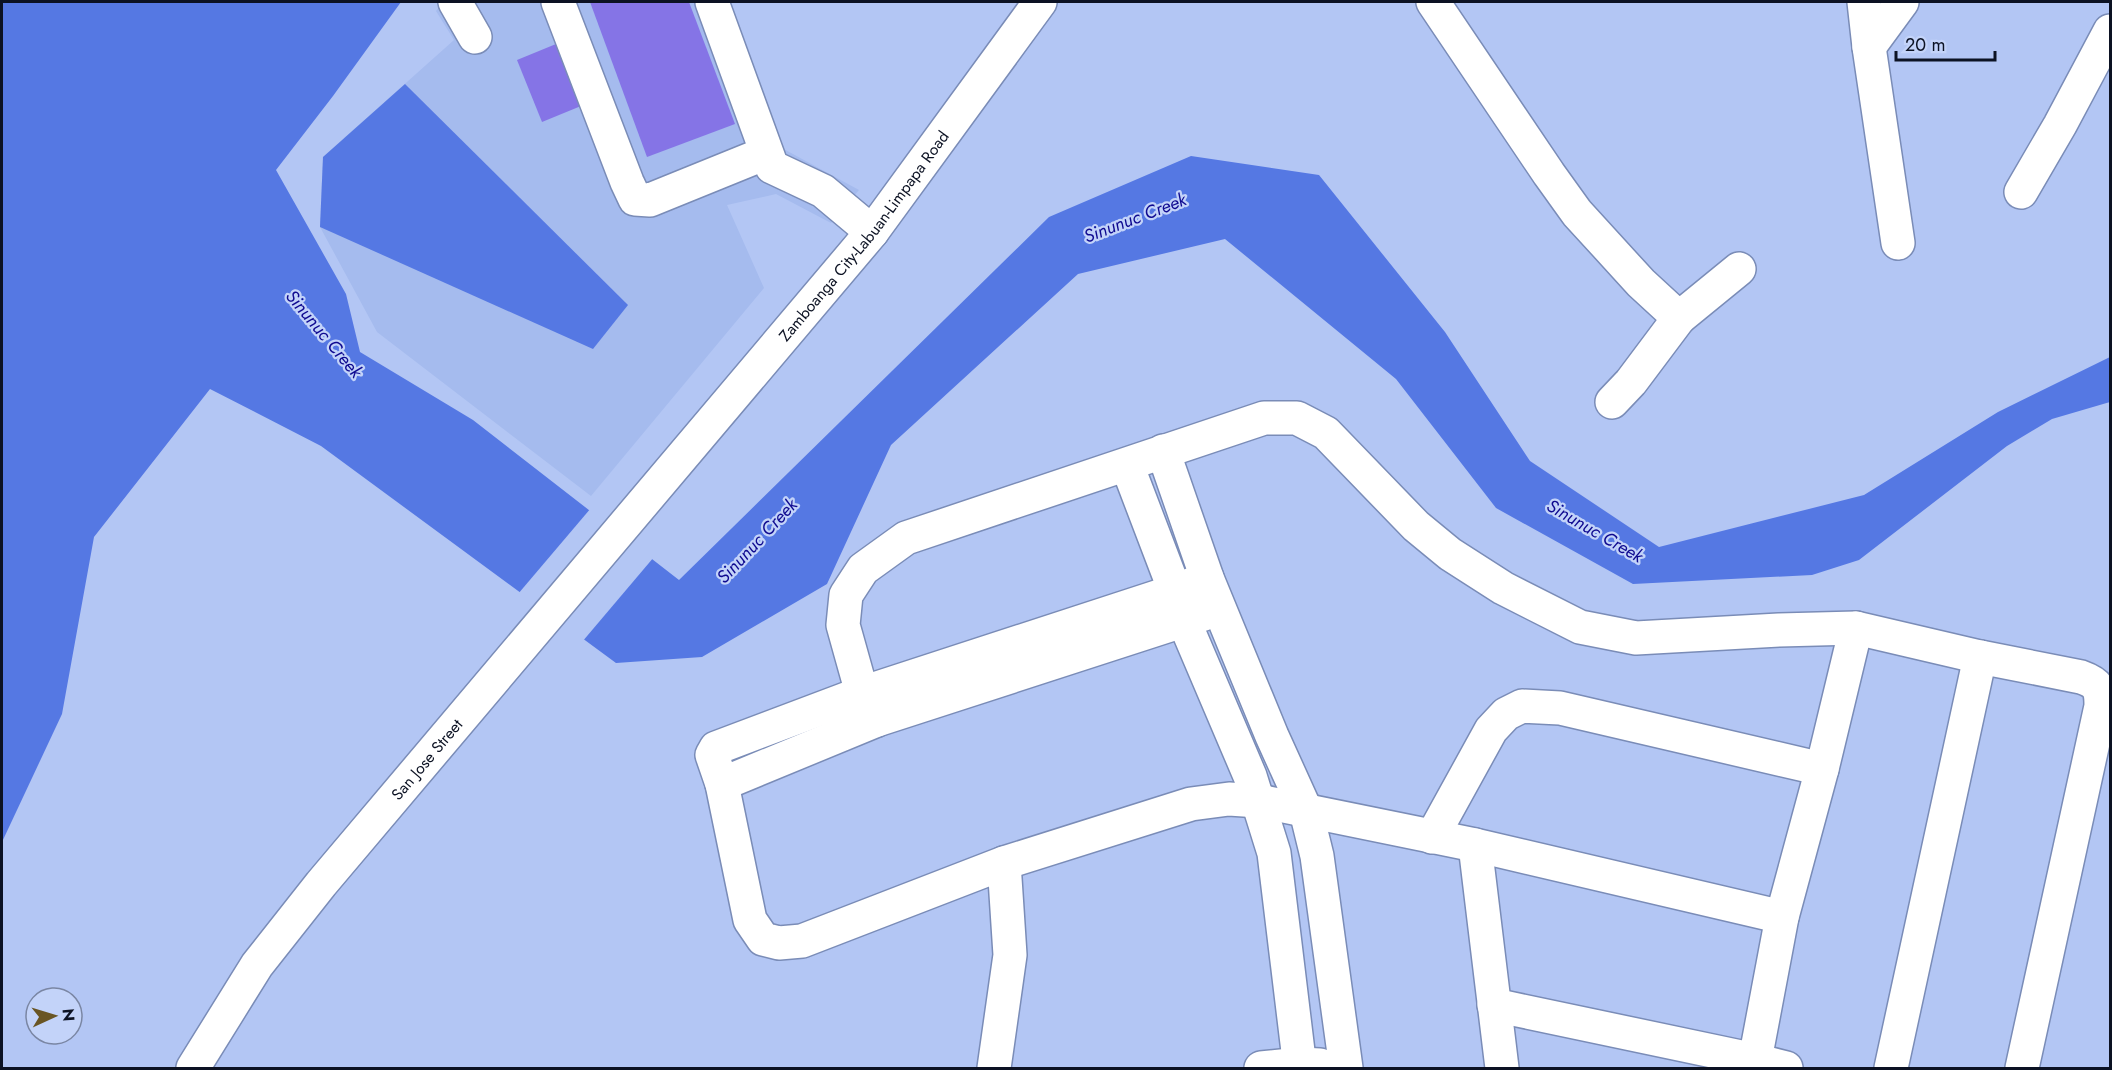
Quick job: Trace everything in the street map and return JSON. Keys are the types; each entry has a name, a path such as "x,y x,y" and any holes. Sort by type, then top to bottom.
{"street":[{"path":"455,2 475,37"},
{"path":"558,2 627,182 636,199 650,200 766,153"},
{"path":"712,2 772,167 823,190 872,232"},
{"name":"Zamboanga City-Labuan-Limpapa Road","path":"677,462 872,232 1040,2"},
{"path":"1433,2 1577,213 1641,282 1679,318"},
{"path":"1864,2 1898,243"},
{"path":"1869,47 1902,2"},
{"path":"2020,192 2060,125 2110,31"},
{"path":"1612,402 1636,375 1679,318 1739,269"},
{"path":"870,706 843,625 846,595 863,569 906,537 1264,418 1298,418 1326,433 1416,526 1450,554 1503,588 1580,627 1636,638 1856,628 2095,682 2099,688 2101,706 2022,1068"},
{"path":"1163,451 1207,579 1272,736 1306,811 1317,856 1346,1067 1261,1068"},
{"name":"San Jose Street","path":"193,1068 258,964 321,884 677,462"},
{"path":"1127,465 1179,606 1260,801 1274,853 1300,1066"},
{"path":"1179,606 1207,579"},
{"path":"1220,609 1179,606 870,706 716,748 712,755 722,784 750,920 763,939 779,943 802,941 1004,863 1191,804 1229,799 1260,801 1475,844 1782,917"},
{"path":"1755,1060 1782,917 1822,769 1856,628"},
{"path":"1891,1068 1980,657"},
{"path":"1432,837 1491,730 1506,714 1522,706 1560,708 1822,769"},
{"path":"1475,844 1502,1068"},
{"path":"994,1068 1010,956 1004,863"},
{"path":"1494,1005 1786,1068"}],"shaded area":[{"path":"443,2 724,2 780,147 859,190 831,223 776,194 727,205 764,288 591,496 377,332 320,227 323,157 454,40 436,11"}],"water":[{"name":"Sinunuc Creek","path":"2,2 401,2 276,170 346,294 360,352 473,420 679,580 1049,217 1191,156 1319,175 1445,332 1530,461 1659,547 1864,495 1998,412 2110,357 2110,402 2052,419 2007,446 1859,560 1812,575 1633,584 1496,508 1396,379 1225,239 1078,274 891,445 827,584 702,657 616,663 321,446 210,389 94,537 62,714 2,842"},
{"path":"405,84 628,305 593,349 320,227 323,157"}],"pier":[{"path":"591,508 654,557 582,642 518,594"}],"building":[{"path":"590,2 689,2 735,124 647,157"},
{"path":"556,44 581,106 542,122 517,60"}]}
